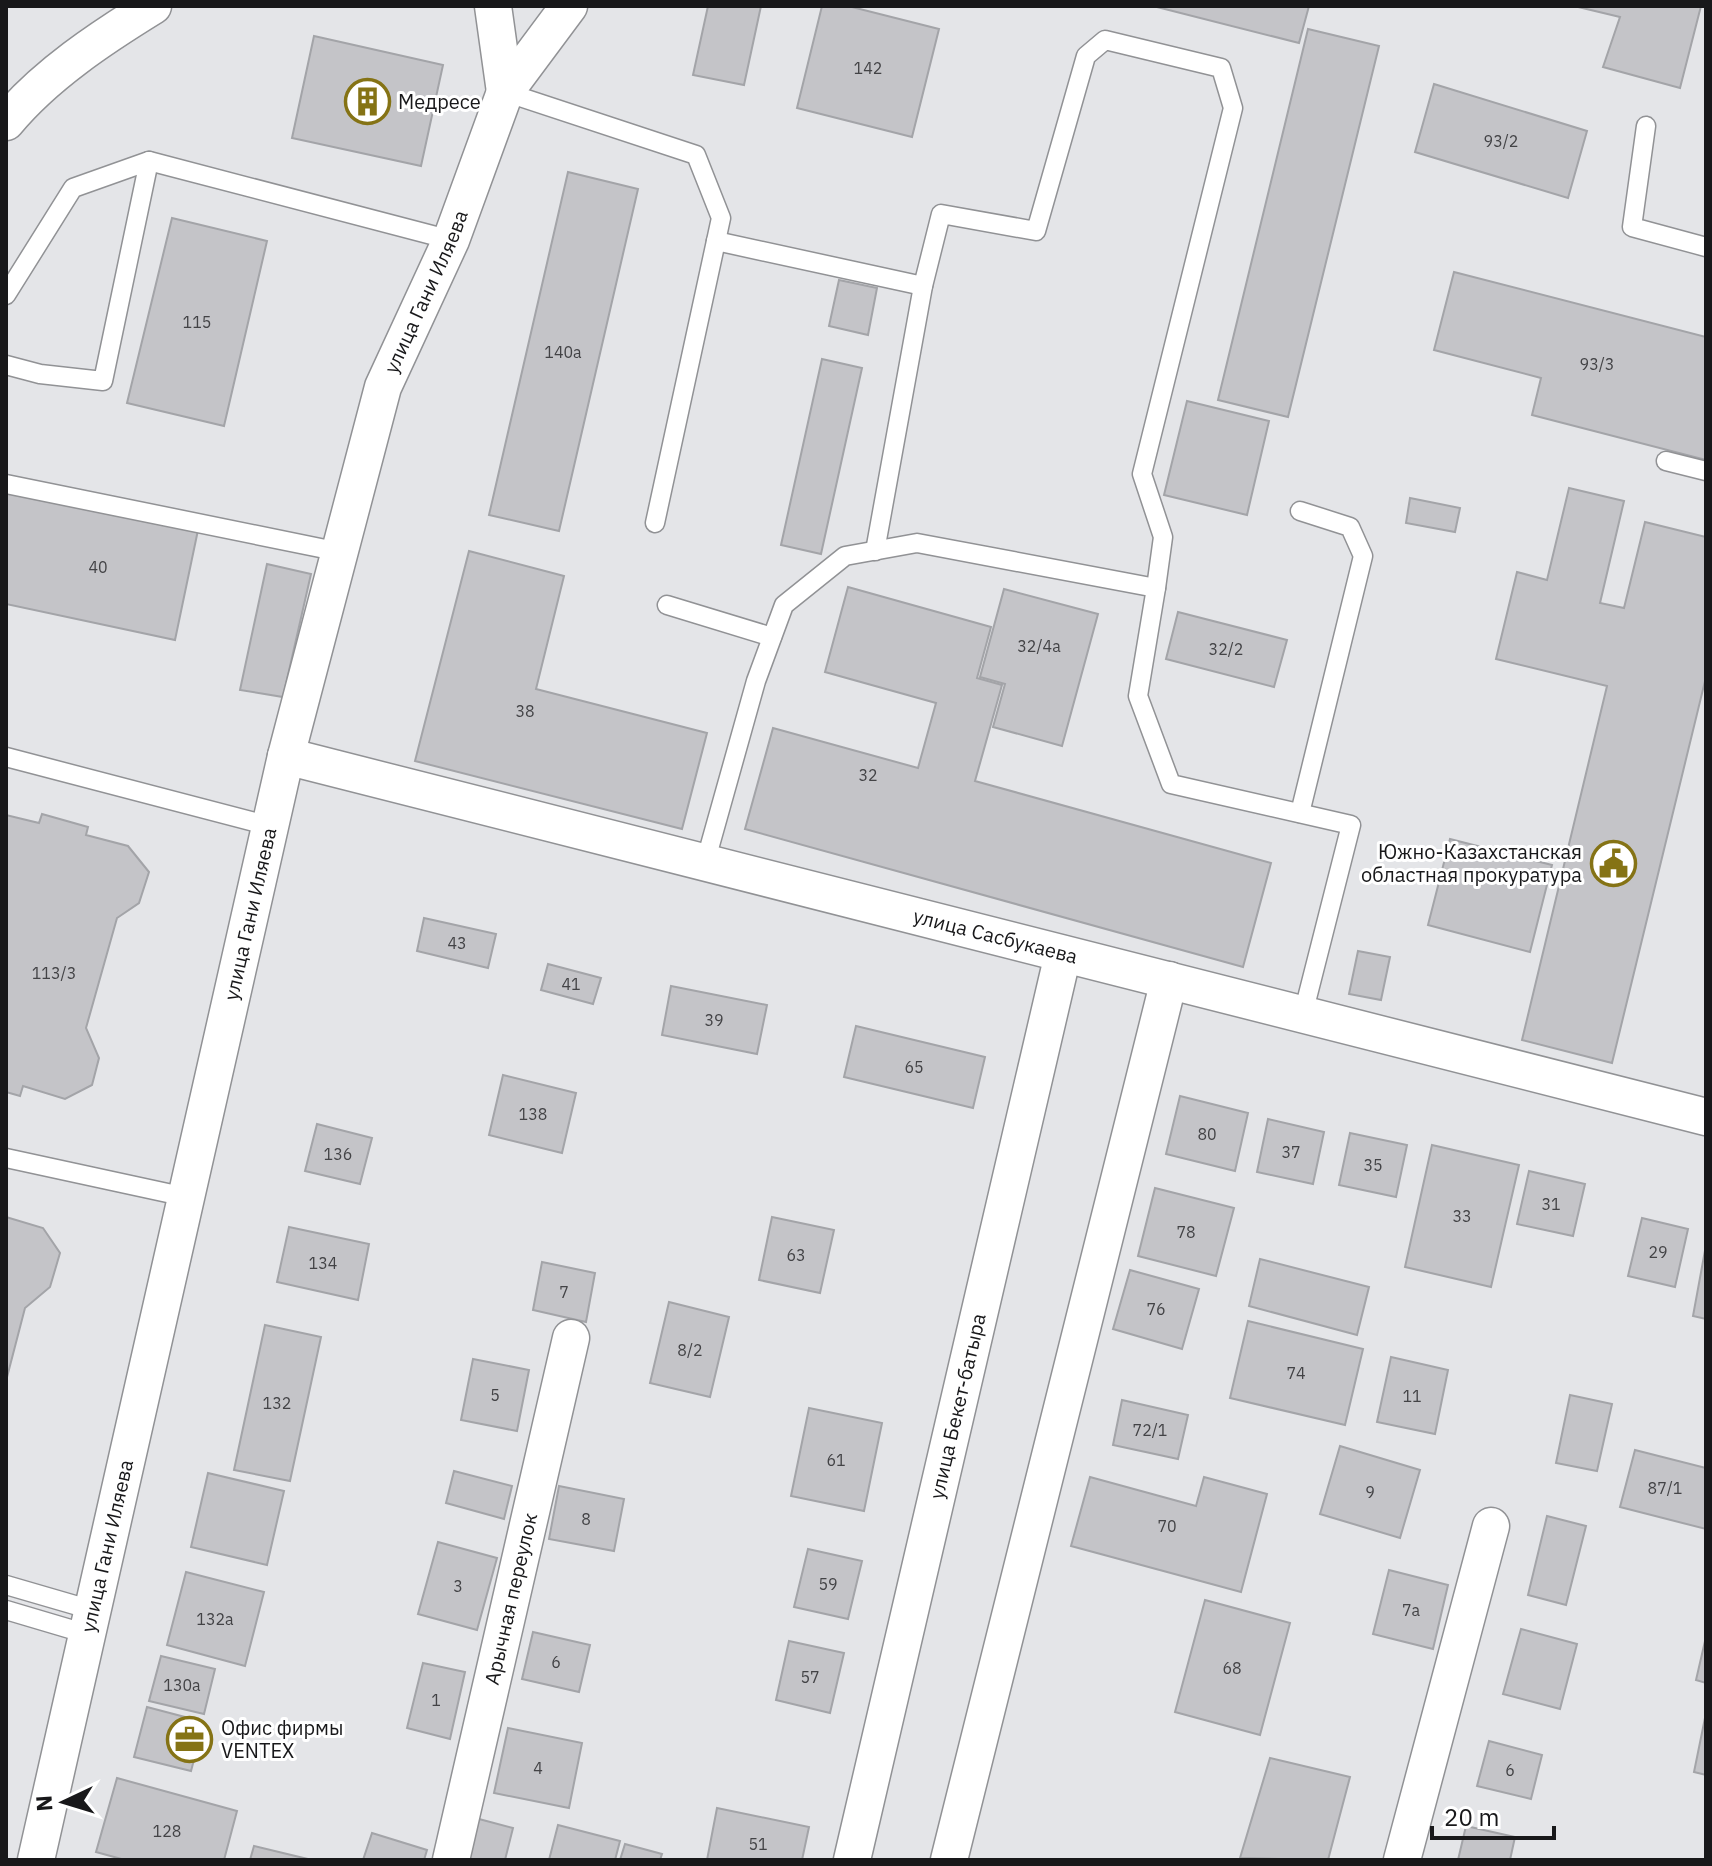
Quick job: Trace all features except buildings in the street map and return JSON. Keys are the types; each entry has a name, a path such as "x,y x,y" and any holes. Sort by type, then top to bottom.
{"street":[{"path":"6,122 23,102 115,29 153,6"},
{"path":"493,6 505,92"},
{"name":"улица Гани Иляева","path":"36,1860 286,756 383,387 451,240 505,92 569,6"},
{"name":"улица Сасбукаева","path":"286,756 1706,1117"},
{"name":"улица Бекет-батыра","path":"852,1860 1063,954"},
{"path":"949,1860 1169,980"},
{"name":"Арычная переулок","path":"451,1860 571,1338"},
{"path":"1402,1860 1491,1526"}],"lane":[{"path":"875,551 923,286 941,214 1036,231 1086,56 1105,40 1221,68 1233,108 1142,474 1163,537 1138,696 1171,784 1351,825 1303,1014"},
{"path":"505,92 696,155 721,218 655,523"},
{"path":"1646,126 1632,227 1706,247"},
{"path":"6,295 73,188 149,161 451,240"},
{"path":"6,365 40,374 103,381 149,161"},
{"path":"716,241 923,286"},
{"path":"1666,461 1706,471"},
{"path":"6,484 340,552"},
{"path":"1300,511 1350,527 1363,556 1300,813"},
{"path":"705,863 784,605 845,556 917,543 1156,588"},
{"path":"667,605 772,637"},
{"path":"6,757 270,826"},
{"path":"6,1158 186,1197"},
{"path":"6,1585 89,1622"},
{"path":"6,1610 89,1622"}],"place":[{"name":"Медресе","path":"367,102"},
{"name":"Южно-Казахстанская областная прокуратура","path":"1613,863"},
{"name":"Офис фирмы VENTEX","path":"190,1739"}]}
